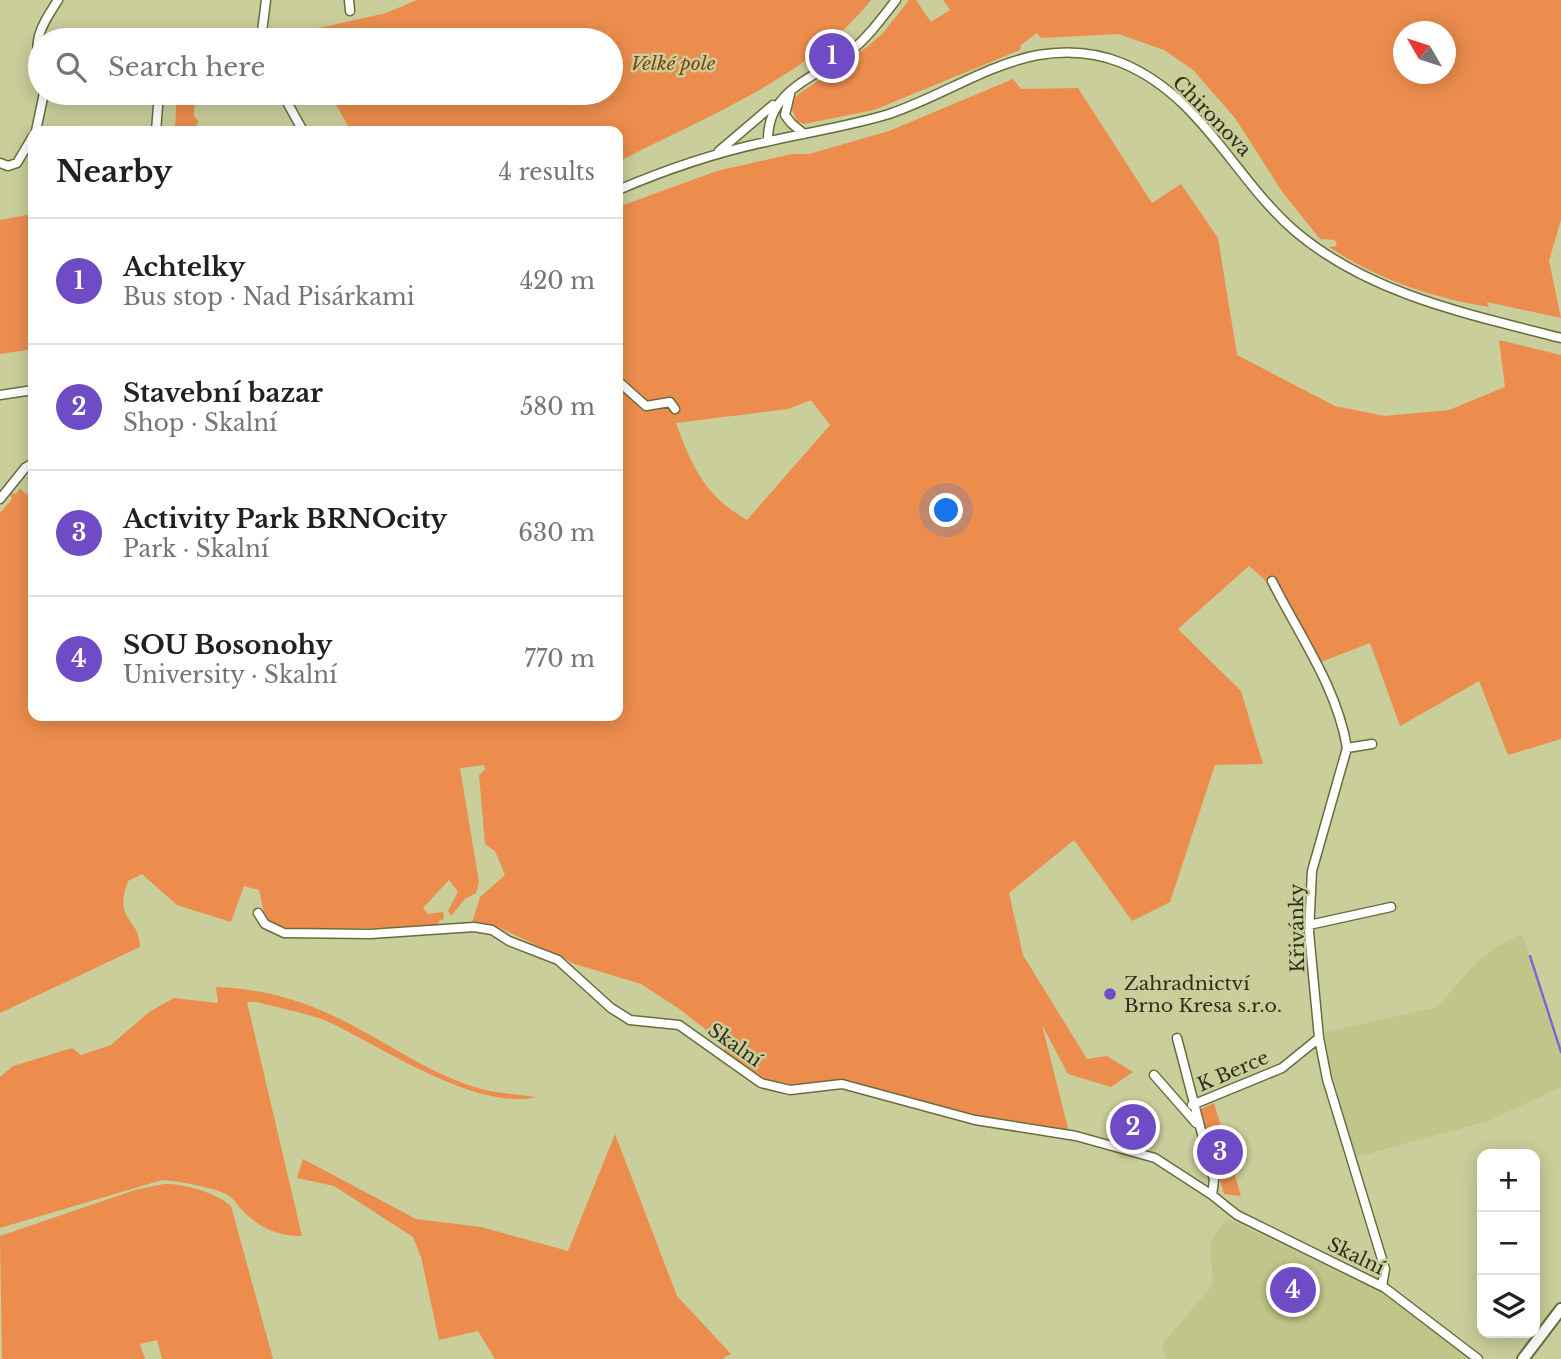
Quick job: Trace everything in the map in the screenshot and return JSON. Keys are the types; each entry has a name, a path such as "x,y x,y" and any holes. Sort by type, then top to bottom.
{"main road":[{"path":"1523,1359 1561,1310"}],"street":[{"path":"41,28 58,0"},
{"path":"262,28 266,0"},
{"path":"349,0 350,11"},
{"path":"623,188 711,156 791,91 853,49 895,0"},
{"name":"Chironova","path":"711,156 891,113 1027,58 1066,52 1101,56 1141,72 1175,96 1223,146 1273,209 1334,260 1398,292 1430,303 1561,338"},
{"path":"791,91 785,115 791,124 804,134"},
{"path":"768,141 771,113 791,91"},
{"path":"37,126 41,105"},
{"path":"156,126 158,105"},
{"path":"289,105 300,126"},
{"path":"1,163 18,163 28,145"},
{"path":"623,385 646,406 670,402 675,409"},
{"path":"0,395 28,391"},
{"path":"0,499 28,466"},
{"name":"Křivánky","path":"1272,581 1328,684 1344,729 1347,748 1312,871 1310,925 1319,1038 1327,1079 1385,1269 1382,1286"},
{"path":"1347,748 1372,744"},
{"path":"1310,925 1391,907"},
{"name":"Skalní","path":"258,913 265,924 284,933 370,934 474,927 492,930 509,941 558,960 611,1008 630,1020 678,1026 761,1083 790,1090 842,1084 975,1120 1076,1136 1155,1158 1212,1195 1237,1215 1382,1286 1478,1359"},
{"path":"1177,1038 1192,1105 1214,1180 1212,1195"},
{"name":"K Berce","path":"1192,1105 1282,1068 1319,1038"},
{"path":"1154,1075 1198,1125"}],"shaded area":[{"path":"1522,934 1558,1050 1557,1044 1561,1042 1561,1087 1488,1121 1356,1157 1325,1050 1323,1033 1437,1007 1477,962 1493,949"},
{"path":"1226,1218 1390,1296 1469,1359 1167,1359 1162,1345 1213,1284 1210,1242"}],"green space":[{"name":"Velké pole","path":"417,0 871,0 846,27 787,73 720,111 623,160 623,126 348,126 336,105 623,105 623,28 319,28 386,13"},
{"path":"909,0 916,0 931,22 950,10 943,0 1561,0 1561,220 1549,261 1561,318 1487,302 1489,307 1468,303 1406,286 1366,269 1329,247 1337,246 1335,240 1320,239 1283,193 1235,118 1193,70 1164,50 1119,34 1041,38 1037,33 1021,45 1020,50 874,110 804,124 797,121 791,107 796,96 883,33"},
{"path":"1013,79 1021,89 1078,88 1152,203 1181,184 1218,238 1237,355 1335,406 1385,416 1449,410 1505,387 1499,340 1561,355 1561,739 1508,755 1479,681 1400,726 1370,643 1313,665 1264,579 1249,566 1178,629 1241,691 1263,764 1215,765 1170,902 1132,921 1074,840 1009,893 1023,955 1087,1059 1107,1056 1133,1072 1111,1087 1068,1074 1042,1025 1069,1132 979,1117 846,1080 795,1088 768,1084 722,1053 727,1046 678,1008 641,984 575,964 498,927 472,924 480,897 505,875 495,851 485,844 479,775 485,769 484,765 460,768 479,882 476,893 465,899 451,916 448,911 458,892 449,880 423,908 428,914 443,912 444,919 439,921 438,927 292,929 266,922 259,890 244,886 231,922 177,905 142,874 128,881 123,905 136,929 140,947 0,1013 0,513 12,499 10,493 16,494 20,488 28,494 28,721 623,721 623,205 717,171 792,154 809,154 889,131","holes":["811,400 830,425 747,520 720,501 710,490 694,467 676,423 788,409"]},
{"path":"176,105 194,105 194,116 199,122 195,126 175,126"},
{"path":"28,215 28,350 0,354 0,220"},
{"path":"216,987 255,991 295,1001 339,1018 430,1068 468,1085 493,1092 536,1097 512,1099 486,1095 431,1075 331,1023 257,1002 247,1002 302,1236 282,1234 263,1227 247,1215 234,1200 221,1192 162,1180 0,1228 0,1077 13,1066 72,1048 81,1055 111,1045 149,1012 174,998 218,1003"},
{"path":"1214,1103 1241,1196 1224,1194 1201,1109"},
{"path":"615,1134 677,1296 731,1354 722,1359 495,1359 478,1331 439,1340 421,1257 413,1237 334,1186 297,1178 303,1159 416,1219 481,1227 568,1251"},
{"path":"164,1184 199,1190 231,1206 273,1359 162,1359 157,1340 140,1344 145,1359 2,1359 0,1236 135,1190"}],"waterway":[{"path":"1530,956 1561,1052"}],"place":[{"name":"Achtelky","path":"832,56"},
{"name":"Zahradnictví Brno Kresa s.r.o.","path":"1110,994"},
{"name":"Stavební bazar","path":"1133,1127"},
{"name":"Activity Park BRNOcity","path":"1220,1152"},
{"name":"SOU Bosonohy","path":"1293,1290"}]}
